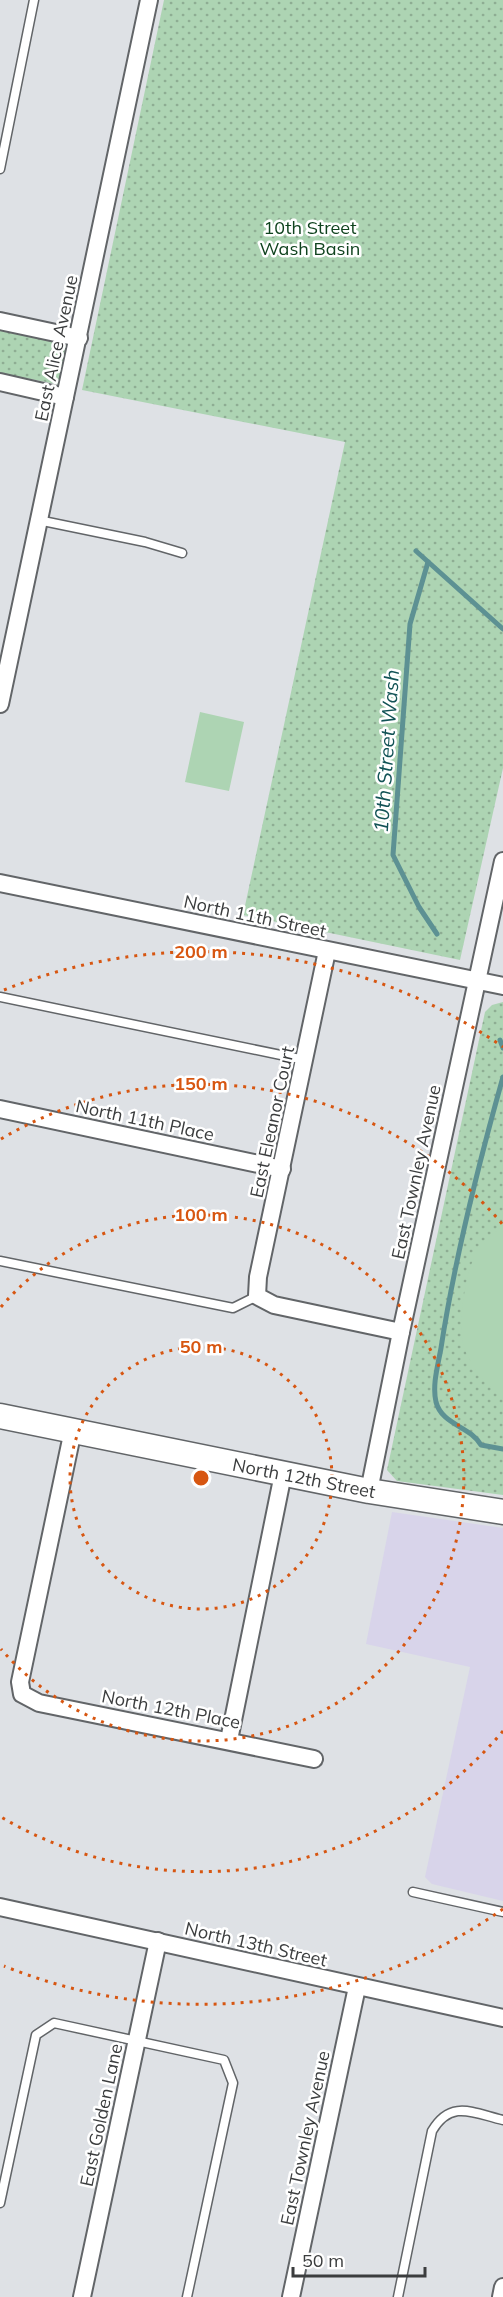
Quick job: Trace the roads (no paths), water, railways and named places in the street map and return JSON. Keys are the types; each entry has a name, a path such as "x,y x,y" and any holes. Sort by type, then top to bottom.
{"street":[{"name":"East Alice Avenue","path":"0,704 149,0"},
{"path":"0,321 79,338"},
{"path":"0,382 65,397"},
{"name":"East Townley Avenue","path":"369,1491 503,861"},
{"name":"North 11th Street","path":"0,883 503,986"},
{"name":"East Eleanor Court","path":"257,1296 258,1277 306,1060 327,951"},
{"name":"North 11th Place","path":"0,1109 282,1169"},
{"path":"257,1296 274,1305 401,1332"},
{"name":"North 12th Street","path":"0,1416 369,1491 503,1512"},
{"name":"North 12th Place","path":"73,1430 20,1682 22,1694 39,1703 314,1759"},
{"path":"229,1740 283,1474"},
{"name":"North 13th Street","path":"0,1907 503,2018"},
{"name":"East Golden Lane","path":"82,2297 158,1941"},
{"name":"East Townley Avenue","path":"291,2297 357,1987"},
{"path":"501,2297 503,2287"}],"lane":[{"path":"0,169 34,0"},
{"path":"38,520 140,541 182,553"},
{"path":"0,997 306,1060"},
{"path":"0,1261 233,1308 257,1296"},
{"path":"413,1892 503,1912"},
{"path":"0,2204 36,2035 54,2023 224,2060 233,2083 187,2297"},
{"path":"398,2297 432,2131 441,2117 455,2109 503,2120"}],"waterway":[{"name":"10th Street Wash","path":"416,551 503,629"},
{"name":"10th Street Wash","path":"428,562 410,624 393,855 419,907 437,934"},
{"path":"500,1040 503,1048"},
{"path":"503,1077 460,1246 435,1389 436,1402 444,1416 470,1434 481,1445 503,1449"}],"park label":[{"name":"10th Street Wash Basin","path":"310,237"}]}
